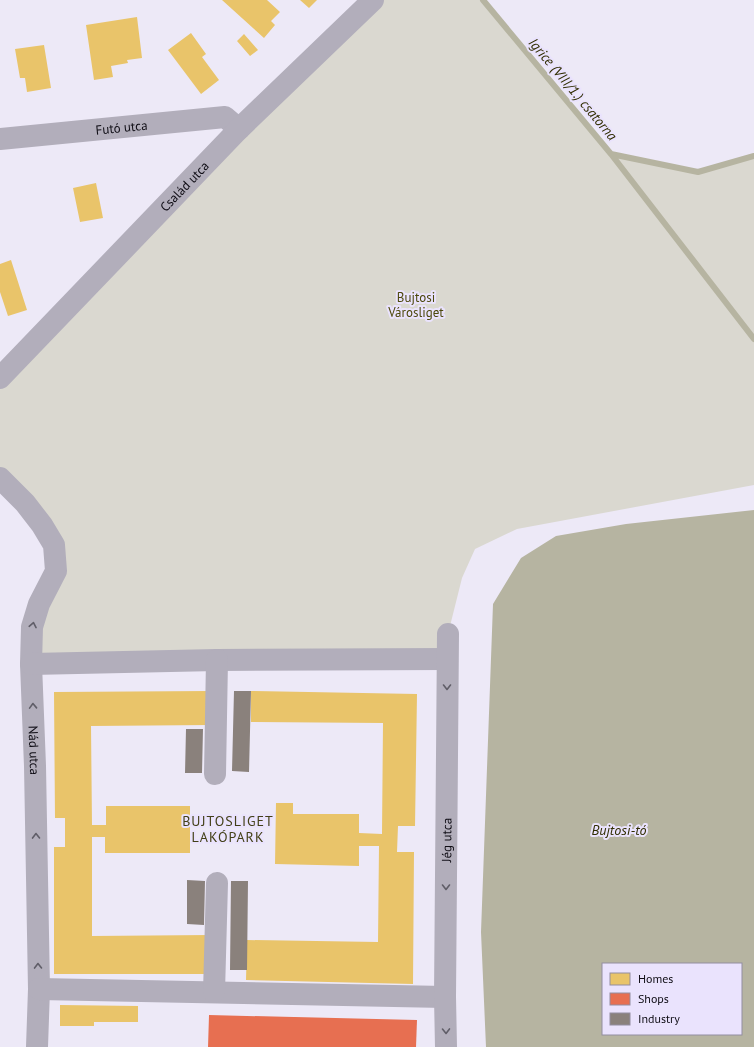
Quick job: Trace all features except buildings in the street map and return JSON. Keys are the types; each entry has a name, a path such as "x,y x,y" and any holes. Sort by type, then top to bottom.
{"street":[{"name":"Család utca","path":"0,378 239,129 373,0"},
{"name":"Futó utca","path":"0,139 225,117 239,129"},
{"name":"Nád utca","path":"0,478 25,503 42,525 54,545 56,571 39,604 32,627 31,664 35,766 39,988 37,1047"},
{"name":"Jég utca","path":"446,1047 445,997 448,634"},
{"path":"31,664 217,660 447,659"},
{"path":"215,774 217,660"},
{"path":"214,992 218,883"},
{"path":"39,988 445,997"}],"green space":[{"name":"Bujtosi Városliget","path":"375,0 483,0 611,154 698,172 754,157 754,485 517,529 475,549 462,578 448,634 447,659 31,664 54,545 0,478 0,378"}],"water":[{"name":"Bujtosi-tó","path":"754,510 754,1047 486,1047 481,932 493,604 521,558 556,536 626,524"}],"waterway":[{"name":"Igrice (VIII/1.) csatorna","path":"483,0 611,154 698,172 754,156"},
{"path":"611,154 754,339"}],"district":[{"name":"BUJTOSLIGET LAKÓPARK","path":"228,830"}]}
